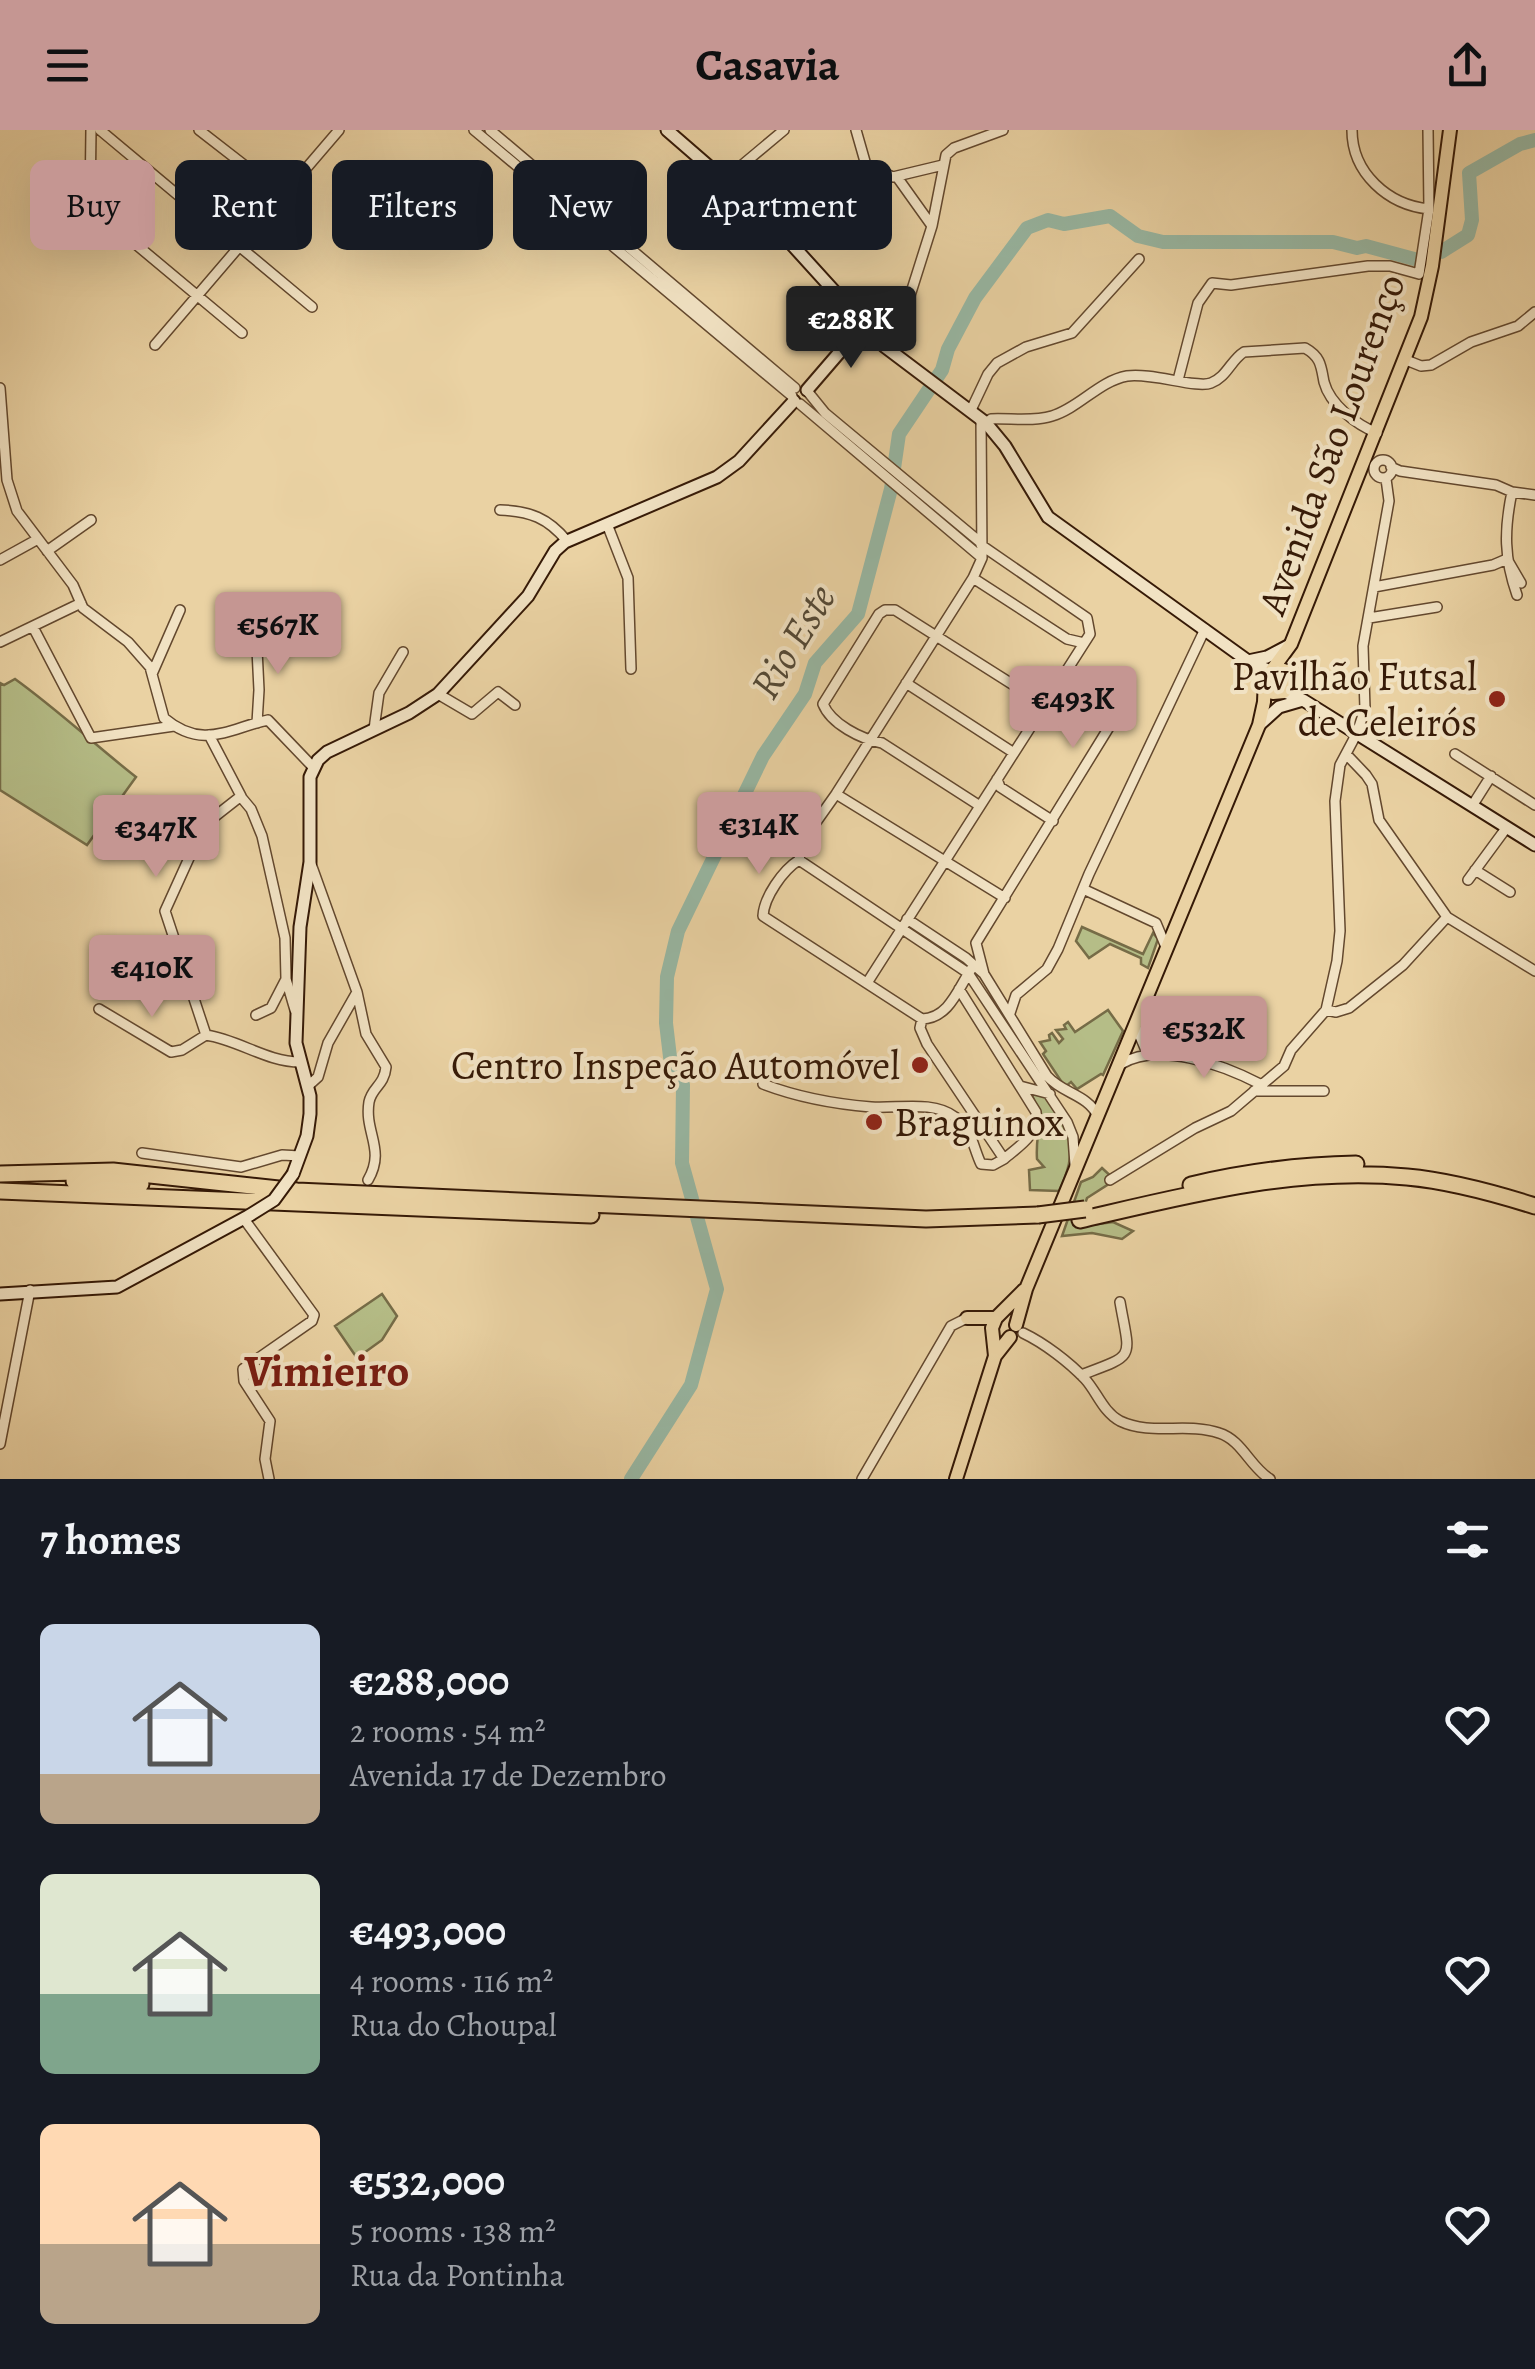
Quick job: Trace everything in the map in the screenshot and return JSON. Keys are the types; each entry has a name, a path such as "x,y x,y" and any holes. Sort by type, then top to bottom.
{"highway":[{"path":"1082,1214 1236,1174 1304,1165 1419,1169 1535,1196"},
{"path":"0,1174 113,1171 298,1191 648,1212"},
{"path":"0,1191 814,1219 1036,1220 1238,1185 1370,1174 1444,1182 1535,1206"},
{"path":"1444,1182 1458,1191 1535,1215"}],"main road":[{"name":"Avenida São Lourenço","path":"1291,644 1371,464 1377,432 1420,317 1432,266 1433,213 1450,130"},
{"path":"994,1356 1016,1331 1026,1288 1259,725 1268,677 1291,644"},
{"path":"1259,725 1287,685 1291,644"},
{"path":"1268,677 1284,670 1287,685"},
{"path":"1268,677 1273,693 1287,685"},
{"path":"956,1479 994,1356 995,1325 1026,1288"},
{"path":"967,1318 995,1325 1010,1317 1016,1331"},
{"path":"995,1325 1000,1338 1016,1331"}],"street":[{"path":"92,130 90,206 242,333"},
{"path":"100,130 175,193"},
{"path":"199,130 238,160"},
{"path":"312,162 339,130"},
{"path":"474,130 799,395 818,406 981,543 1087,618 1092,628 867,983"},
{"path":"490,130 982,558"},
{"path":"667,130 700,160"},
{"path":"748,160 784,130"},
{"path":"856,130 865,160"},
{"path":"889,350 896,340 932,226 946,156 954,148 1003,130"},
{"path":"1351,130 1364,172 1387,196 1433,213"},
{"path":"1178,380 1201,295 1212,283 1231,285 1368,266 1390,266 1418,274 1433,213 1428,130"},
{"path":"892,174 943,165"},
{"path":"897,176 932,226"},
{"path":"154,345 238,250"},
{"path":"242,250 312,308"},
{"path":"797,250 889,350 979,417 1003,443 1048,517 1268,677"},
{"path":"971,969 939,1015 922,1019 764,916 766,904 788,867 799,860 802,842 870,741 982,558 979,417 988,374 1026,346 1072,332 1139,259"},
{"path":"1406,360 1431,365 1471,342 1518,326 1535,312"},
{"path":"0,1294 117,1286 274,1200 294,1174 310,1114 308,1086 296,1043 300,927 310,862 309,789 314,767 326,752 409,713 438,694 528,596 555,551 568,541 739,462 863,325"},
{"path":"979,417 1054,416 1114,380 1130,376 1205,385 1224,376 1244,352 1305,348 1322,364 1327,388 1353,421 1377,432"},
{"path":"0,388 4,483 17,511 73,585 80,603 136,649 152,674 162,715 174,726"},
{"path":"979,449 1003,443"},
{"path":"1110,1180 1194,1128 1231,1111 1284,1066 1291,1050 1326,1010 1338,961 1340,932 1334,827 1340,765 1358,734 1365,709 1363,646 1389,501 1386,478 1390,461 1382,458 1371,464 1374,475 1386,478"},
{"path":"1391,467 1420,475 1496,484 1512,492 1535,495"},
{"path":"1512,492 1504,530 1507,568 1517,595"},
{"path":"500,510 536,515 554,525 568,541"},
{"path":"47,551 91,520"},
{"path":"608,524 628,578 631,669"},
{"path":"0,560 38,539"},
{"path":"1374,587 1507,559"},
{"path":"1507,559 1521,584"},
{"path":"973,578 1067,639 1084,644"},
{"path":"0,642 80,603"},
{"path":"1370,618 1437,607"},
{"path":"152,674 180,610"},
{"path":"980,806 882,742 870,741 830,717 823,704 879,614 895,610 1045,705"},
{"path":"33,627 91,738 174,726 210,735 230,734 270,721 301,758 314,767"},
{"path":"256,629 257,723"},
{"path":"995,1011 1007,1009 1016,995 1047,969 1205,629"},
{"path":"1248,661 1267,658 1291,644"},
{"path":"374,729 380,692 403,652"},
{"path":"906,683 1014,753"},
{"path":"1287,685 1303,700 1535,845"},
{"path":"1055,690 1111,724 976,943 984,974 1047,1076 1059,1089 1090,1103 1098,1116"},
{"path":"438,694 472,714 498,692 514,705"},
{"path":"1259,725 1278,707 1303,700"},
{"path":"210,735 262,836 285,938 286,979 297,1016"},
{"path":"1346,754 1366,775 1380,820 1447,917 1535,971"},
{"path":"1455,754 1535,804"},
{"path":"1472,806 1491,776"},
{"path":"997,780 1000,787 1053,821"},
{"path":"836,794 1005,898"},
{"path":"206,1035 164,911 204,825 241,798"},
{"path":"1468,880 1507,827"},
{"path":"799,860 984,974"},
{"path":"310,862 358,992 366,1034 386,1069 383,1083 370,1100 378,1158 368,1180"},
{"path":"1475,870 1510,892"},
{"path":"1083,889 1156,923 1166,950"},
{"path":"1156,923 1182,912"},
{"path":"1326,1010 1348,1008 1403,965 1447,917"},
{"path":"971,969 1073,1137 1074,1177"},
{"path":"256,1015 271,1008 286,979"},
{"path":"763,1084 784,1092 870,1107 944,1110 969,1132 982,1164 994,1165 1028,1140 1037,1120 960,989"},
{"path":"995,991 1016,995"},
{"path":"308,1086 318,1077 328,1043 358,992"},
{"path":"99,1008 167,1051 182,1050 206,1035 239,1043 273,1059 300,1062"},
{"path":"922,1019 920,1028 927,1044 1004,1159"},
{"path":"1136,1026 1145,1048 1152,1053"},
{"path":"1121,1064 1152,1053 1214,1063 1257,1087 1324,1091"},
{"path":"1020,1086 1050,1094"},
{"path":"142,1152 241,1167 282,1155 300,1156"},
{"path":"247,1217 250,1232 274,1258 314,1316 243,1369 244,1381 270,1420 265,1459 270,1479"},
{"path":"0,1444 30,1290"},
{"path":"1081,1375 1121,1360 1126,1354 1120,1302"},
{"path":"862,1479 952,1326 967,1318"},
{"path":"1016,1331 1081,1375 1105,1408 1122,1422 1224,1434 1269,1479"}],"green space":[{"path":"15,679 136,777 87,845 0,790 0,683"},
{"path":"1082,927 1143,954 1153,933 1158,939 1148,968 1141,964 1141,958 1110,944 1089,958 1076,941"},
{"path":"1108,1010 1123,1031 1103,1075 1077,1089 1071,1082 1065,1087 1043,1054 1046,1051 1040,1042 1050,1040 1052,1033 1059,1043 1063,1039 1056,1030 1066,1029 1064,1025 1068,1022 1075,1032"},
{"path":"1031,1093 1047,1097 1070,1142 1069,1164 1059,1191 1030,1190 1029,1170 1044,1167 1037,1159 1039,1120"},
{"path":"1102,1168 1115,1180 1087,1198 1077,1227 1113,1222 1133,1231 1122,1239 1092,1233 1062,1236 1081,1182"},
{"path":"382,1294 397,1316 382,1340 357,1358 335,1326"}],"waterway":[{"name":"Rio Este","path":"1441,252 1468,235 1472,220 1469,173 1520,144 1535,140"},
{"name":"Rio Este","path":"631,1479 691,1385 717,1289 682,1163 683,1085 670,1057 666,1023 667,977 678,931 763,756 805,694 815,663 858,614 891,489 899,434 942,370 948,349 975,298 1027,228 1048,220 1064,224 1110,216 1138,236 1163,242 1333,242 1418,260"}],"place":[{"name":"Pavilhão Futsal de Celeirós","path":"1497,699"},
{"name":"Centro Inspeção Automóvel","path":"920,1065"},
{"name":"Braguinox","path":"874,1122"}],"district":[{"name":"Vimieiro","path":"327,1370"}]}
